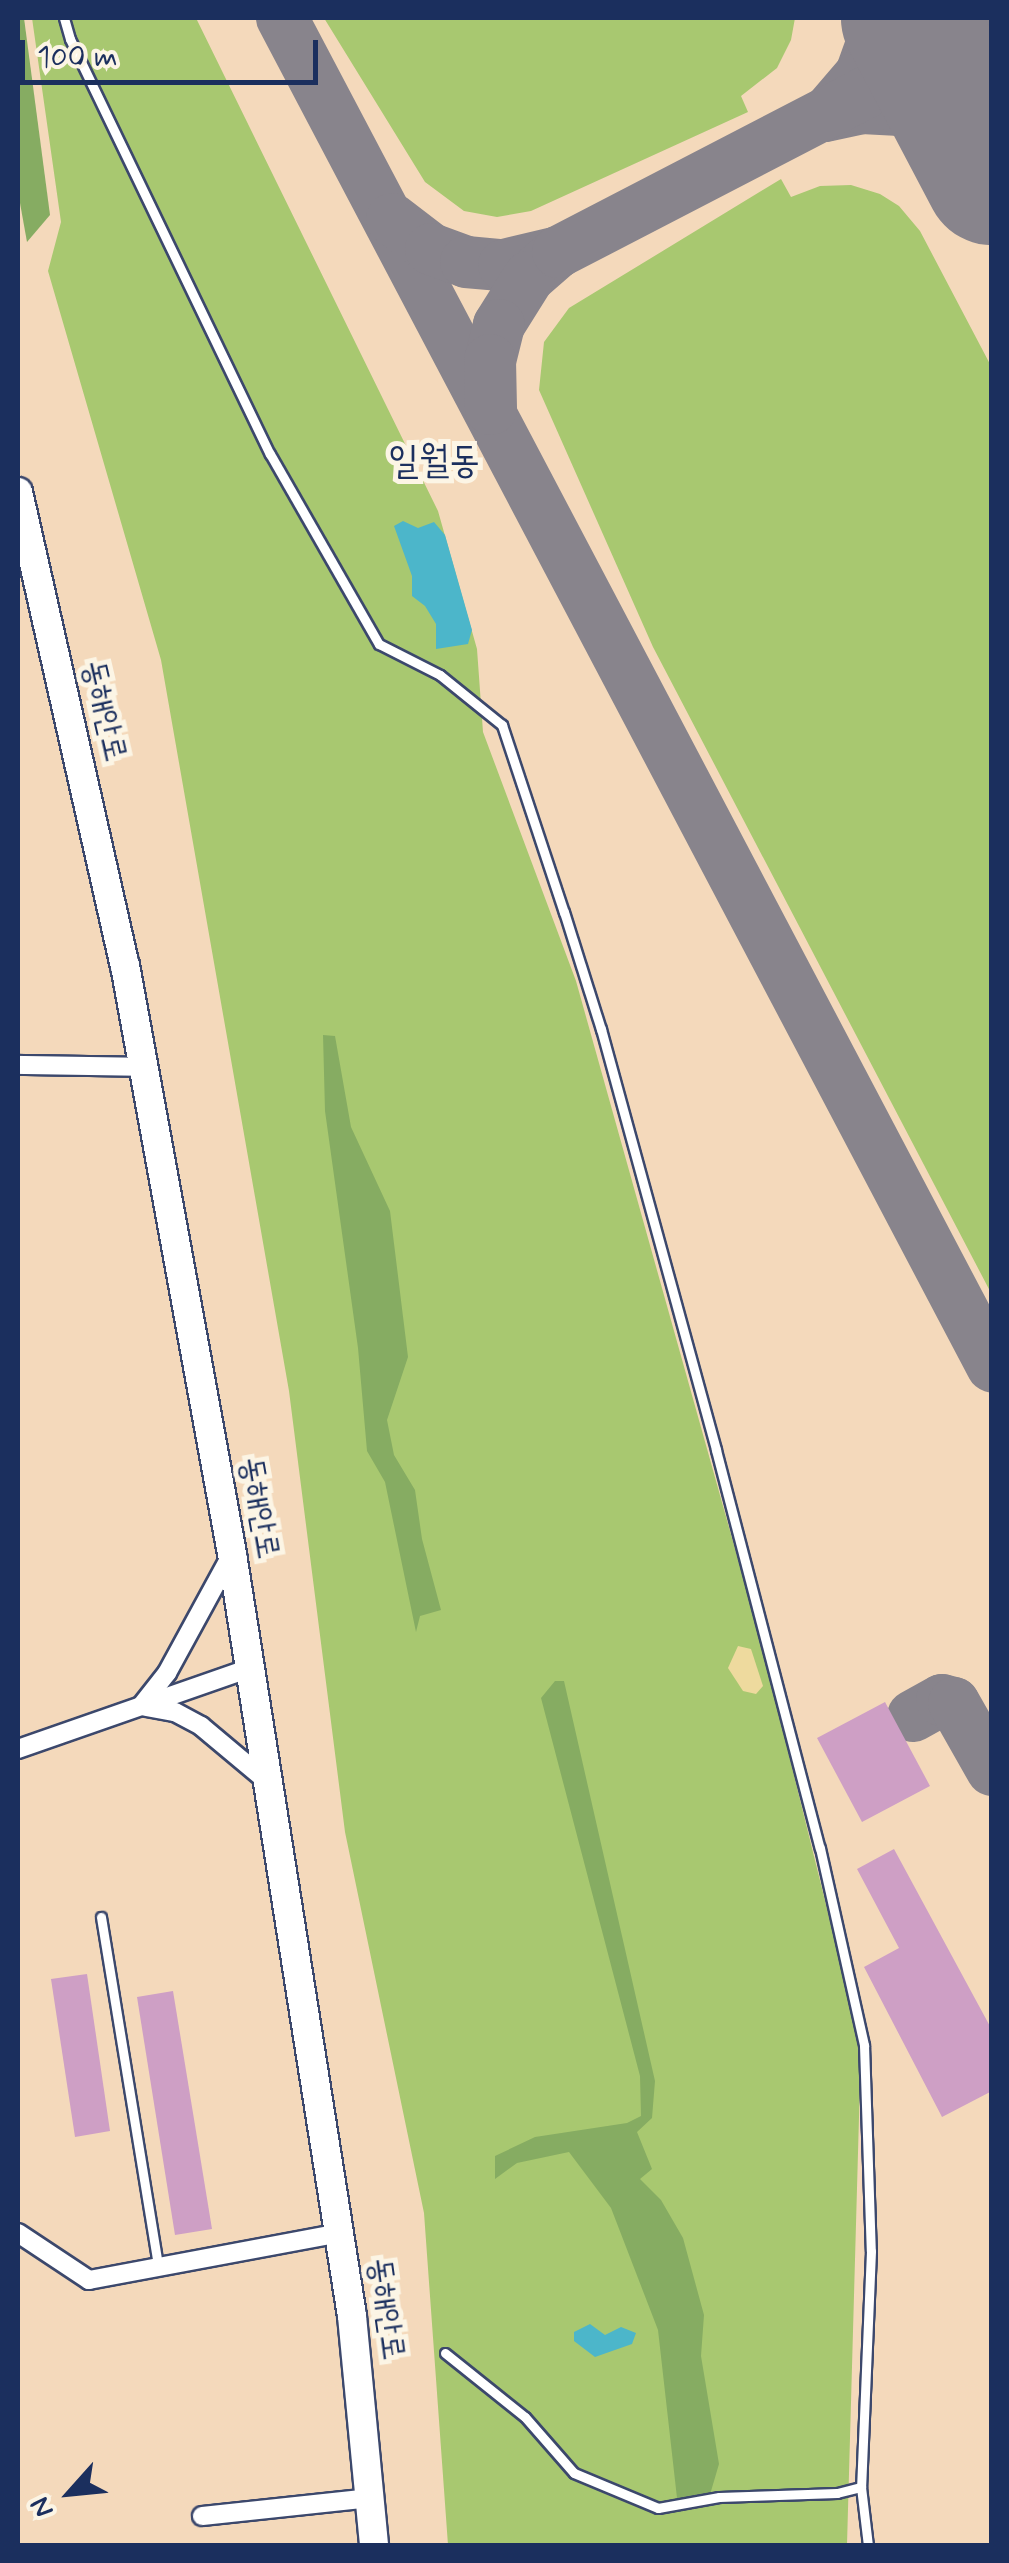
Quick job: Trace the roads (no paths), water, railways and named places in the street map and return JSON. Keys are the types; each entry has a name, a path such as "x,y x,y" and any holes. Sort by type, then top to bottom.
{"main road":[{"name":"동해안로","path":"18,492 144,1067 232,1554 340,2233 360,2375 374,2546"}],"street":[{"path":"18,1065 144,1067"},
{"path":"141,1706 168,1673 232,1554"},
{"path":"18,1749 250,1668"},
{"path":"141,1706 175,1712 201,1726 268,1782"},
{"path":"18,2233 89,2280 340,2233"},
{"path":"202,2516 371,2498"}],"lane":[{"path":"64,18 70,38 270,454 379,644 440,675 502,725 564,912 601,1029 716,1450 820,1848 864,2045 871,2251 861,2487 868,2546"},
{"path":"101,1917 158,2266"},
{"path":"445,2353 524,2416 574,2474 658,2508 719,2497 837,2493 861,2487"}],"water":[{"path":"403,521 418,528 434,522 445,535 472,630 468,644 436,649 436,624 425,606 412,596 412,576 394,526"},
{"path":"590,2324 605,2335 621,2327 636,2333 632,2344 595,2357 574,2341 574,2332"}],"district":[{"name":"일월동","path":"434,462"}]}
